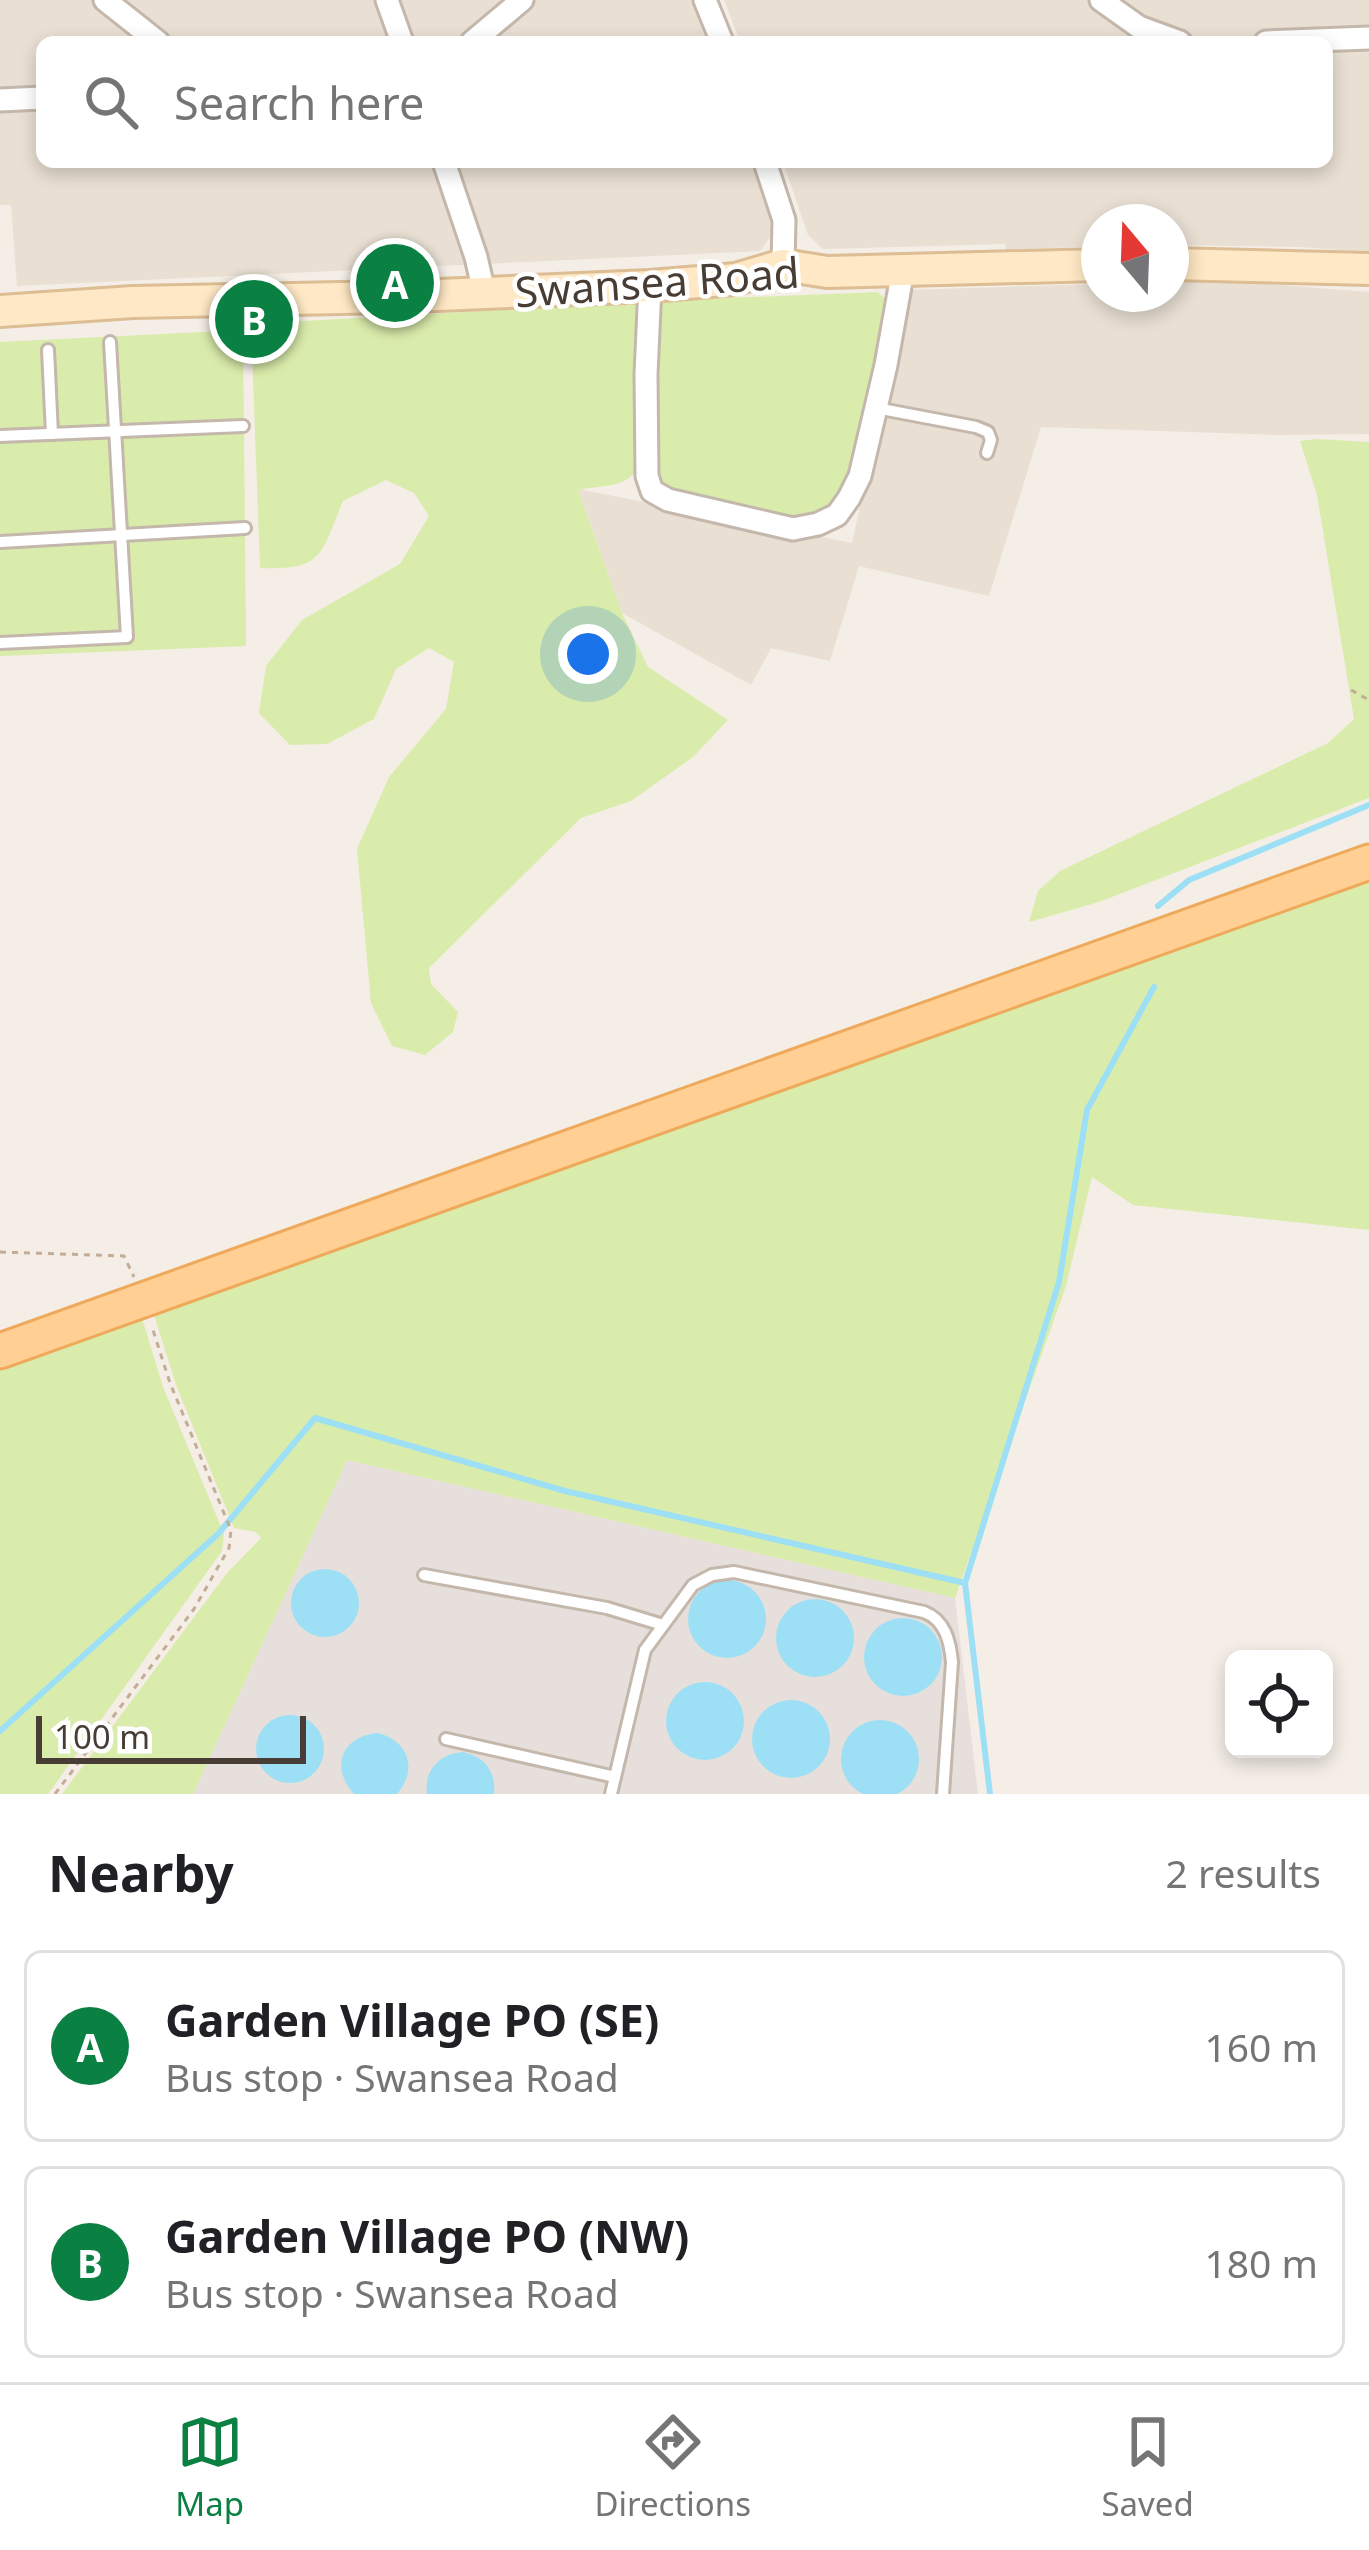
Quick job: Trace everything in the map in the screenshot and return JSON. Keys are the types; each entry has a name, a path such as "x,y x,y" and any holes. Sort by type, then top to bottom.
{"main road":[{"path":"1189,264 1369,269"},
{"name":"Swansea Road","path":"0,311 133,302 650,286 736,279 783,266 827,272 1081,265"},
{"path":"0,1352 1369,862"}],"street":[{"path":"106,0 151,36"},
{"path":"387,0 400,36"},
{"path":"479,36 523,0"},
{"path":"705,0 720,36"},
{"path":"1101,0 1139,26 1165,36"},
{"path":"1333,39 1369,38"},
{"path":"0,100 36,98"},
{"path":"446,168 484,292"},
{"path":"767,168 784,220 783,266"},
{"path":"650,286 646,374 647,476 652,491 668,500 793,529 837,514 860,476 903,270"}],"lane":[{"path":"0,643 127,637 110,342"},
{"path":"48,350 52,434"},
{"path":"876,408 976,427 988,432 987,453"},
{"path":"0,436 243,426"},
{"path":"0,542 245,528"},
{"path":"611,1794 645,1650 693,1585 712,1574 734,1572 933,1616 945,1631 952,1662 943,1794"},
{"path":"424,1575 607,1608 663,1625"},
{"path":"446,1739 615,1777"}],"path":[{"path":"1351,690 1369,700"},
{"path":"0,1252 124,1256 134,1277"},
{"path":"55,1794 194,1609 229,1548 231,1530 170,1383 150,1321"}],"shaded area":[{"path":"0,0 692,0 705,36 36,36 36,168 754,168 773,233 760,251 17,286 11,205 0,205"},
{"path":"724,0 1369,0 1369,252 1189,245 1189,204 1081,204 1081,247 823,249 808,235 785,168 1333,168 1333,36 738,36"},
{"path":"1189,281 1369,292 1369,434 1041,427 989,596 859,566 830,661 771,648 751,685 622,613 578,489 852,543 907,290 1081,285 1081,312 1189,312"},
{"path":"347,1460 955,1598 978,1794 193,1794"}],"green space":[{"path":"878,292 888,309 867,411 852,466 831,502 811,514 787,518 661,484 652,473 653,301"},
{"path":"642,302 637,469 619,483 578,490 622,613 648,667 728,720 693,757 631,801 581,818 429,968 431,984 458,1012 453,1032 425,1055 392,1046 371,1003 357,849 389,777 446,709 454,662 429,648 396,669 374,719 327,744 290,745 259,713 266,666 302,620 400,564 429,516 414,493 386,480 343,501 324,546 309,562 260,568 251,324"},
{"path":"243,330 246,646 0,656 0,342"},
{"path":"1300,441 1369,442 1369,798 1099,902 1029,922 1038,891 1060,871 1328,743 1354,719 1317,495"},
{"path":"1369,882 1369,1230 1133,1205 1092,1177 1066,1286 955,1598 347,1460 193,1794 62,1794 227,1573 261,1538 256,1532 234,1528 176,1385 154,1315"},
{"path":"142,1318 163,1387 224,1534 222,1551 48,1794 0,1794 0,1369"}],"water":[{"path":"325,1569 349,1579 359,1603 349,1627 325,1637 301,1627 291,1603 301,1579"},
{"path":"727,1580 755,1591 766,1619 755,1647 727,1658 699,1647 688,1619 699,1591"},
{"path":"815,1599 843,1610 854,1638 843,1666 815,1677 787,1666 776,1638 787,1610"},
{"path":"903,1618 931,1629 942,1657 931,1685 903,1696 875,1685 864,1657 875,1629"},
{"path":"705,1682 733,1693 744,1721 733,1749 705,1760 677,1749 666,1721 677,1693"},
{"path":"791,1700 819,1711 830,1739 819,1767 791,1778 763,1767 752,1739 763,1711"},
{"path":"290,1715 314,1725 324,1749 314,1773 290,1783 266,1773 256,1749 266,1725"},
{"path":"865,1723 895,1723 916,1744 916,1774 896,1794 864,1794 844,1774 844,1744"},
{"path":"378,1733 403,1749 407,1775 397,1794 354,1794 342,1774 343,1755 355,1740"},
{"path":"463,1752 488,1766 494,1794 427,1794 435,1765"}],"waterway":[{"path":"1158,906 1189,880 1369,805"},
{"path":"990,1794 965,1583 1059,1282 1087,1110 1154,987"},
{"path":"0,1731 218,1534 315,1418 565,1491 965,1583"}],"place":[{"name":"Garden Village PO (SE)","path":"395,283"},
{"name":"Garden Village PO (NW)","path":"254,319"}]}
